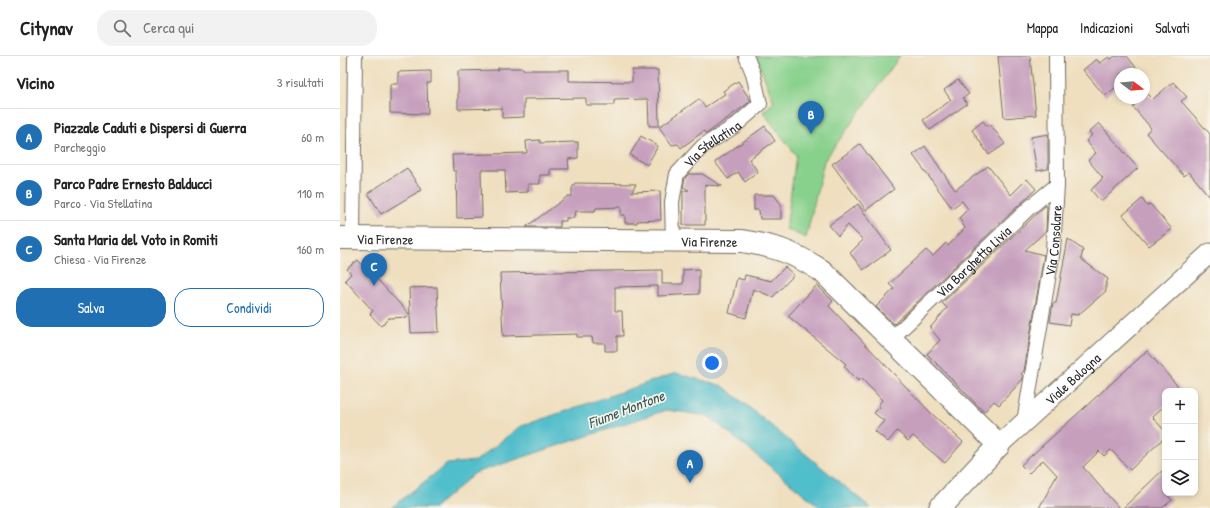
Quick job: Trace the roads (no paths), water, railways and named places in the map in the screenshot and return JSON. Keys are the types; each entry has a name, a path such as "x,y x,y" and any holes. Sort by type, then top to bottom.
{"main road":[{"name":"Via Firenze","path":"347,238 742,241 772,246 798,255 822,271 999,445"},
{"name":"Viale Bologna","path":"947,500 999,445 1210,253"}],"street":[{"path":"347,238 355,56"},
{"name":"Via Stellatina","path":"673,241 672,202 677,174 703,146 735,126 760,104 753,73 746,56"},
{"name":"Via Consolare","path":"1024,422 1053,250 1057,185 1056,56"},
{"name":"Via Borghetto Livia","path":"891,339 1029,208 1057,185"}],"water":[{"name":"Fiume Montone","path":"676,373 723,386 871,508 821,508 708,416 666,410 475,473 434,508 391,508 447,464 476,461 519,427"}],"place":[{"name":"Parco Padre Ernesto Balducci","path":"811,134"},
{"name":"Santa Maria del Voto in Romiti","path":"374,286"},
{"name":"Piazzale Caduti e Dispersi di Guerra","path":"690,483"}]}
